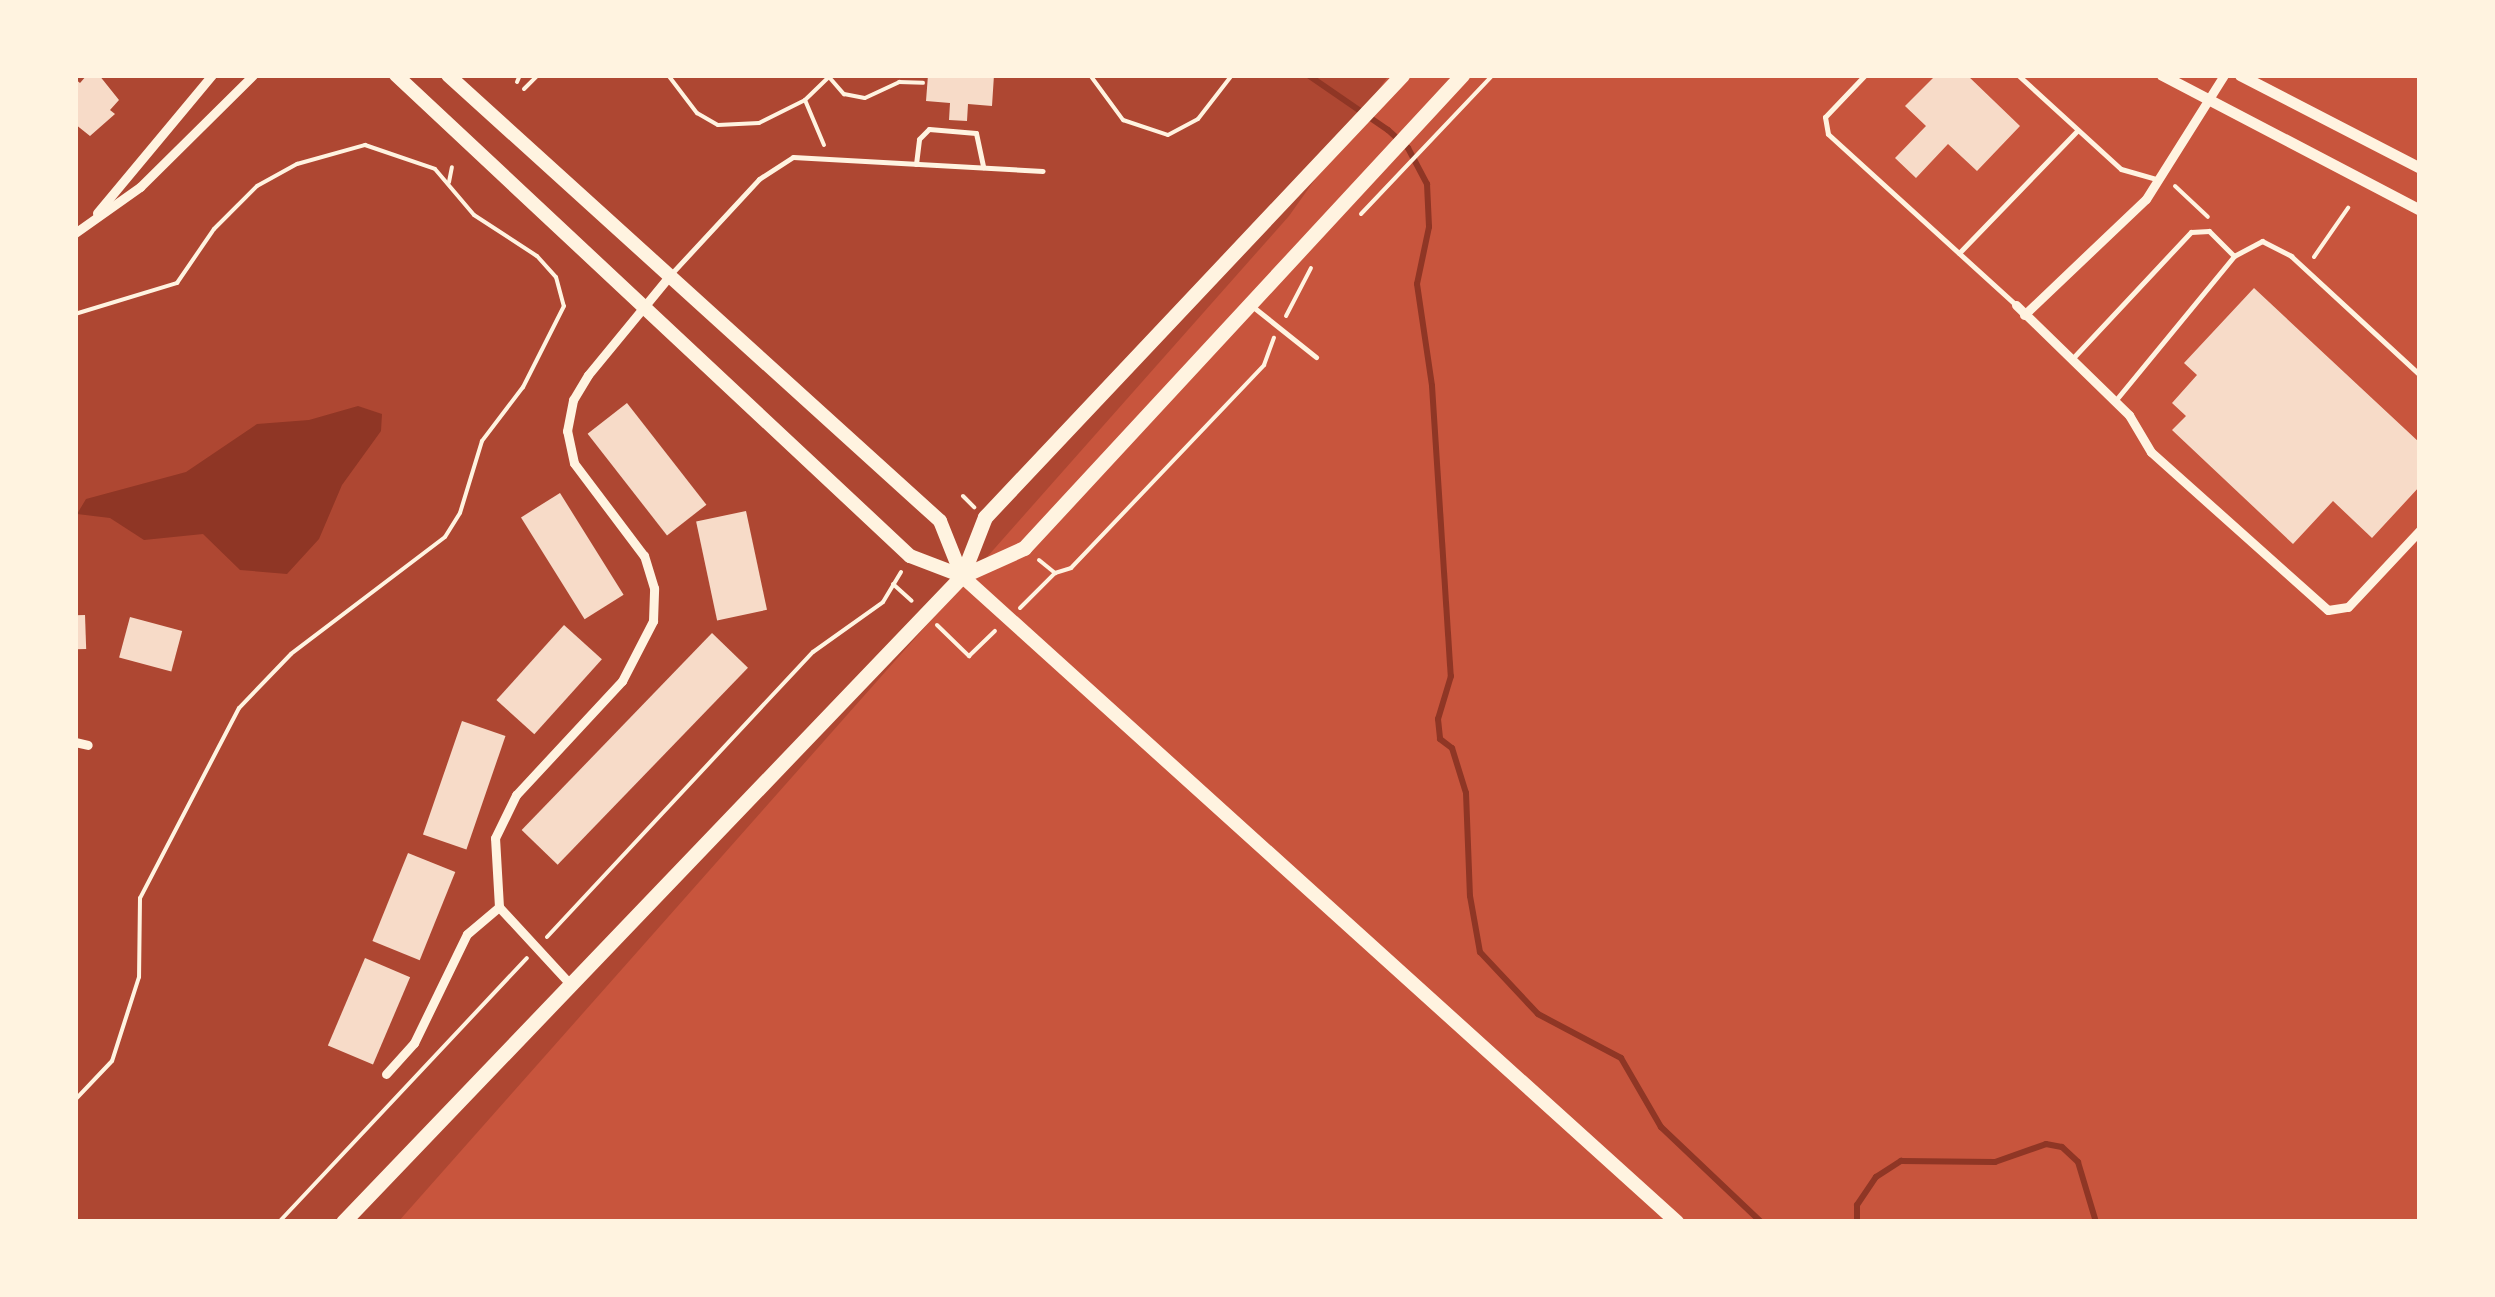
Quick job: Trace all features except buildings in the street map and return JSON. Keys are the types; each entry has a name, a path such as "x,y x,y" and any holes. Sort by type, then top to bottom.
{"main road":[{"path":"396,75 910,556 962,576 1677,1222"},
{"path":"448,75 940,520 962,576"},
{"path":"962,576 985,517 1402,75"},
{"path":"344,1222 962,576 1024,548 1462,75"}],"street":[{"path":"93,220 212,75"},
{"path":"75,233 140,187 253,75"},
{"path":"2162,75 2208,103 2420,210"},
{"path":"2024,316 2162,180 2224,75"},
{"path":"2240,75 2420,168"},
{"path":"571,985 534,950 499,907 495,838 508,808 622,681 653,621 654,588 644,556 574,463 568,431 573,400 670,276"},
{"path":"2016,304 2115,401 2151,452 2328,610 2348,607 2420,530"},
{"path":"75,742 88,746"},
{"path":"386,1074 414,1044 467,934 499,907"}],"lane":[{"path":"1866,75 1825,117 1828,134 2016,304"},
{"path":"2018,75 2121,169 2162,180"},
{"path":"916,164 919,139 929,129 976,134 983,168"},
{"path":"1958,253 2077,131"},
{"path":"670,276 774,167 794,157 1042,171"},
{"path":"2072,359 2191,232 2210,231 2234,256"},
{"path":"2115,401 2234,256 2262,242 2291,256 2420,375"},
{"path":"1250,304 1282,324 1316,357"}],"path":[{"path":"517,82 520,75"},
{"path":"524,88 538,75"},
{"path":"668,75 697,113 718,125 759,123 806,100 830,76 844,94 866,98 898,82 923,83"},
{"path":"1090,75 1122,120 1168,135 1198,120 1232,75"},
{"path":"1357,218 1494,75"},
{"path":"806,100 827,159"},
{"path":"75,314 177,283 239,202 298,164 366,145 436,169 474,214 538,256 556,276 564,306 523,388 482,441 460,513 445,537 291,654 239,708 193,807 140,898 140,977 112,1061 75,1100"},
{"path":"436,169 445,162"},
{"path":"448,184 452,167"},
{"path":"2175,186 2210,220"},
{"path":"2312,259 2348,208"},
{"path":"1055,573 1071,568 1264,365 1318,260"},
{"path":"279,1222 813,652 883,602 910,556"}],"shaded area":[{"path":"75,75 1389,75 1289,216 398,1222 75,1222"},
{"path":"358,406 382,414 381,431 342,485 319,539 287,574 240,570 203,534 144,540 110,518 77,514 86,499 186,472 257,424 309,420"}],"waterway":[{"path":"1308,75 1408,148 1427,184 1429,227 1417,284 1432,386 1451,676 1438,719 1440,739 1452,748 1466,793 1470,896 1480,952 1538,1014 1621,1058 1661,1127 1761,1222"},
{"path":"1857,1222 1857,1205 1876,1177 1901,1161 1995,1162 2046,1144 2062,1147 2078,1162 2096,1222"}]}
